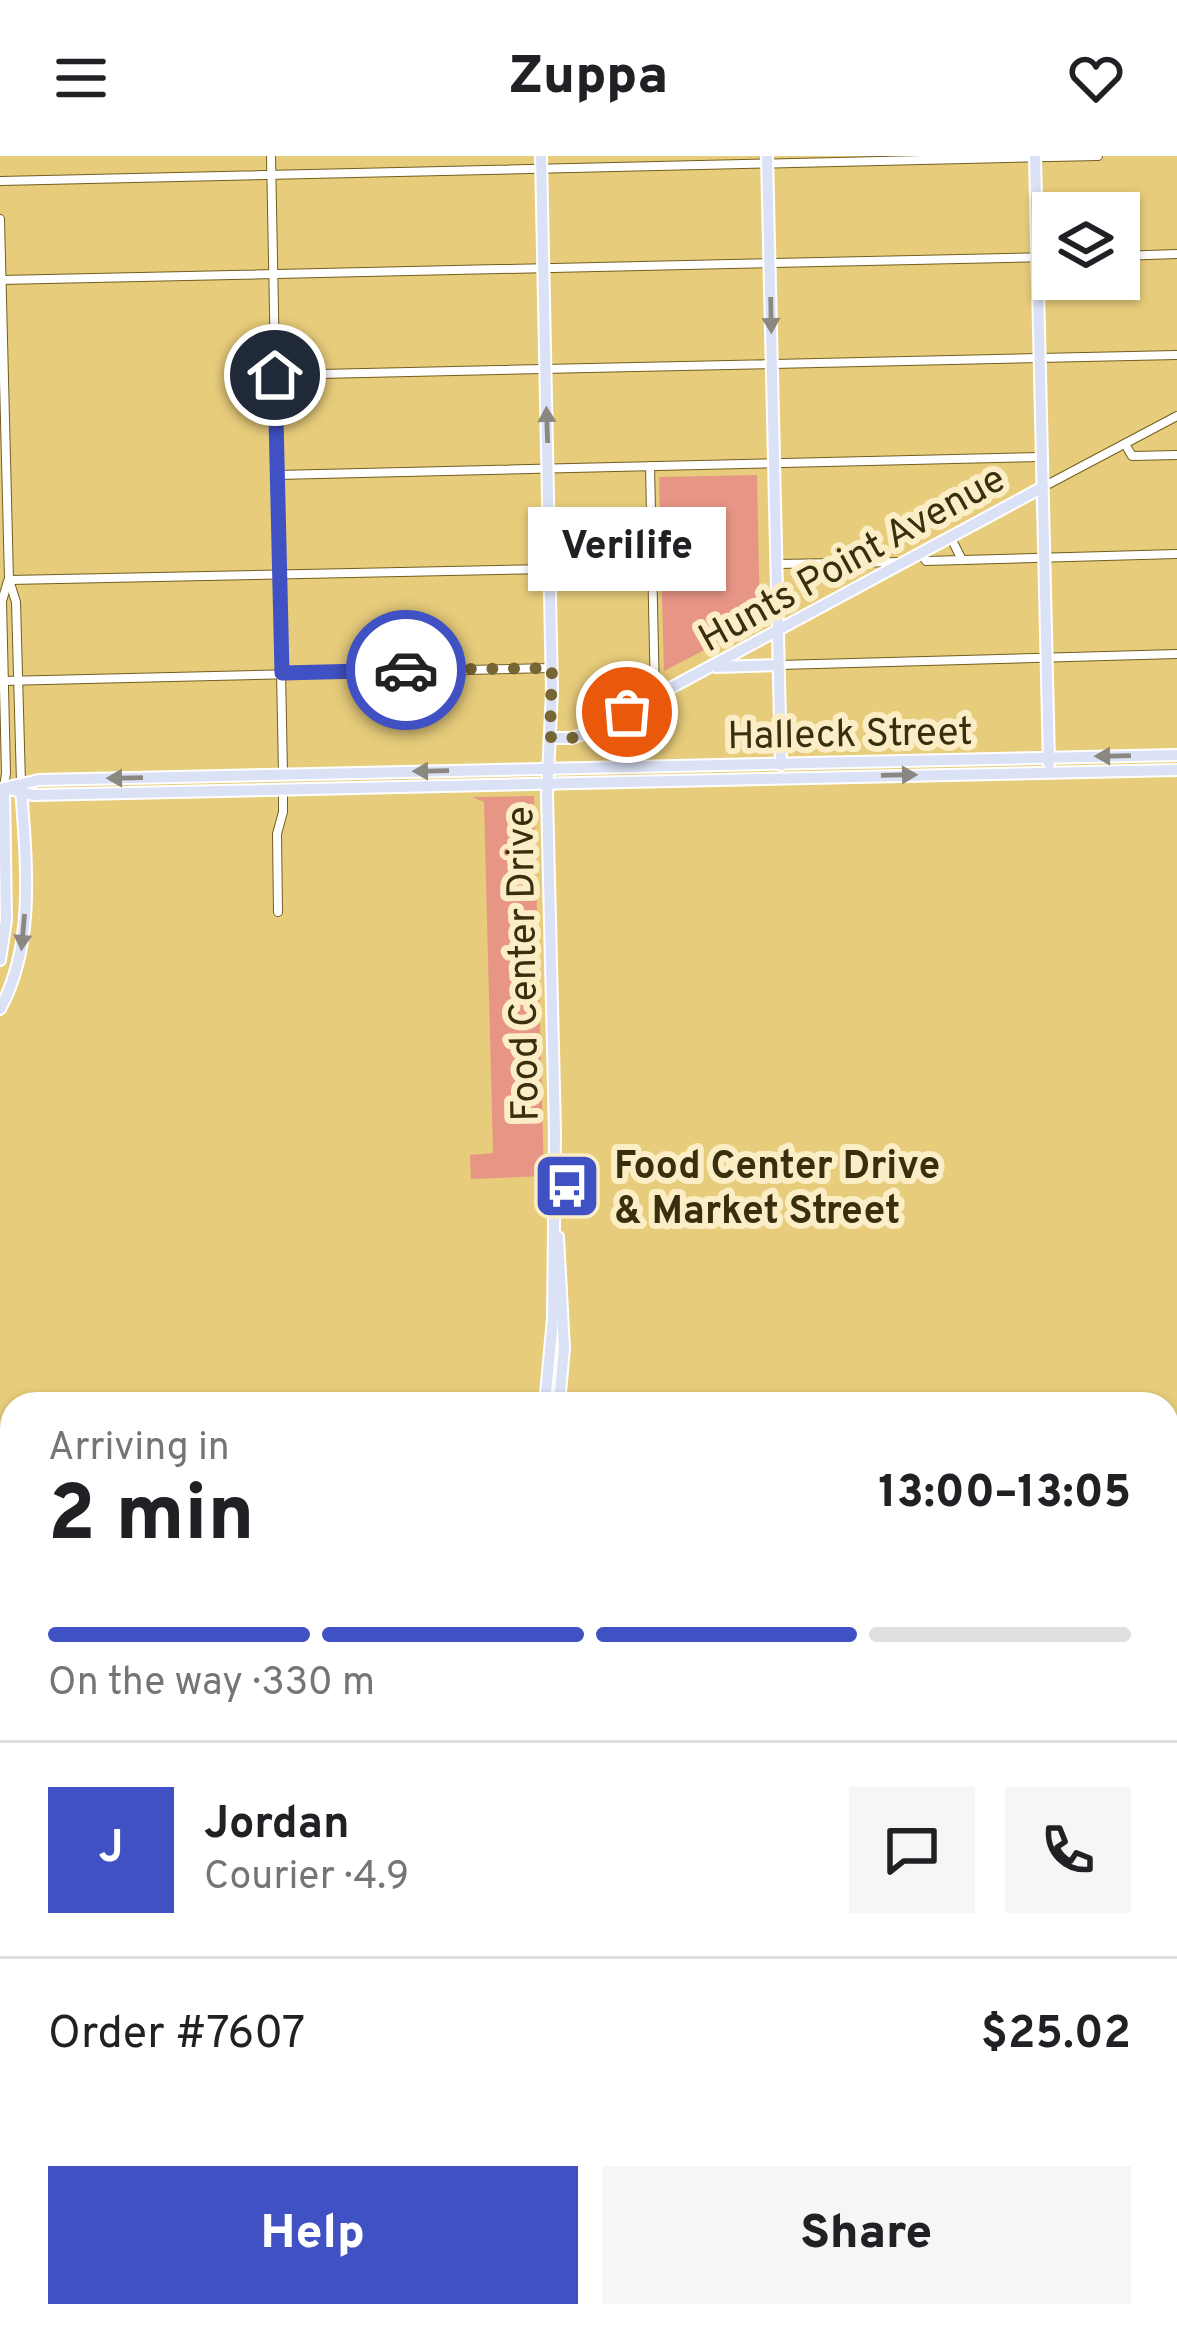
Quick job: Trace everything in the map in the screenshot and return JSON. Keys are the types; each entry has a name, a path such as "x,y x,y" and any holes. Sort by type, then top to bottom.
{"main road":[{"path":"1035,157 1036,192"},
{"path":"767,160 782,777"},
{"name":"Food Center Drive","path":"541,162 552,668 547,776 555,1216 546,1392"},
{"path":"1039,300 1049,773"},
{"name":"Hunts Point Avenue","path":"550,737 572,738 589,732 1043,487"},
{"path":"713,667 779,665"},
{"name":"Halleck Street","path":"21,788 284,788 781,762 1177,755"},
{"name":"Halleck Street","path":"21,788 284,774 782,777 1177,770"},
{"path":"284,774 284,788"},
{"path":"0,960 6,920 2,788 21,788 24,937 0,1009"},
{"name":"Food Center Drive","path":"555,1216 564,1331 561,1392"}],"street":[{"path":"271,156 284,774"},
{"path":"0,181 541,162 1098,156"},
{"path":"0,219 9,580 16,602 21,788"},
{"path":"1140,255 1177,254"},
{"path":"2,280 1032,257"},
{"path":"275,375 1177,355"},
{"name":"Hunts Point Avenue","path":"1043,487 1177,416"},
{"path":"1147,432 1160,455"},
{"path":"1125,444 1132,456 1177,455"},
{"path":"278,475 1042,457"},
{"path":"650,466 655,697"},
{"path":"950,536 962,560"},
{"path":"920,552 926,561 1177,554"},
{"path":"856,560 867,580"},
{"path":"776,564 902,562"},
{"path":"9,580 550,568"},
{"path":"2,788 2,602 9,580"},
{"path":"779,665 1177,654"},
{"path":"4,681 552,668"},
{"path":"278,912 277,834 284,788"}],"shaded area":[{"path":"757,475 760,621 664,671 659,477"},
{"path":"534,796 544,1176 471,1179 470,1155 493,1153 484,802 472,797"}],"way so far":[{"path":"406,670 552,668 550,737 572,738 627,712"}],"place":[{"name":"Verilife","path":"627,712"},
{"name":"Food Center Drive & Market Street","path":"567,1186"}],"route":[{"path":"275,375 282,673 406,670"}]}
